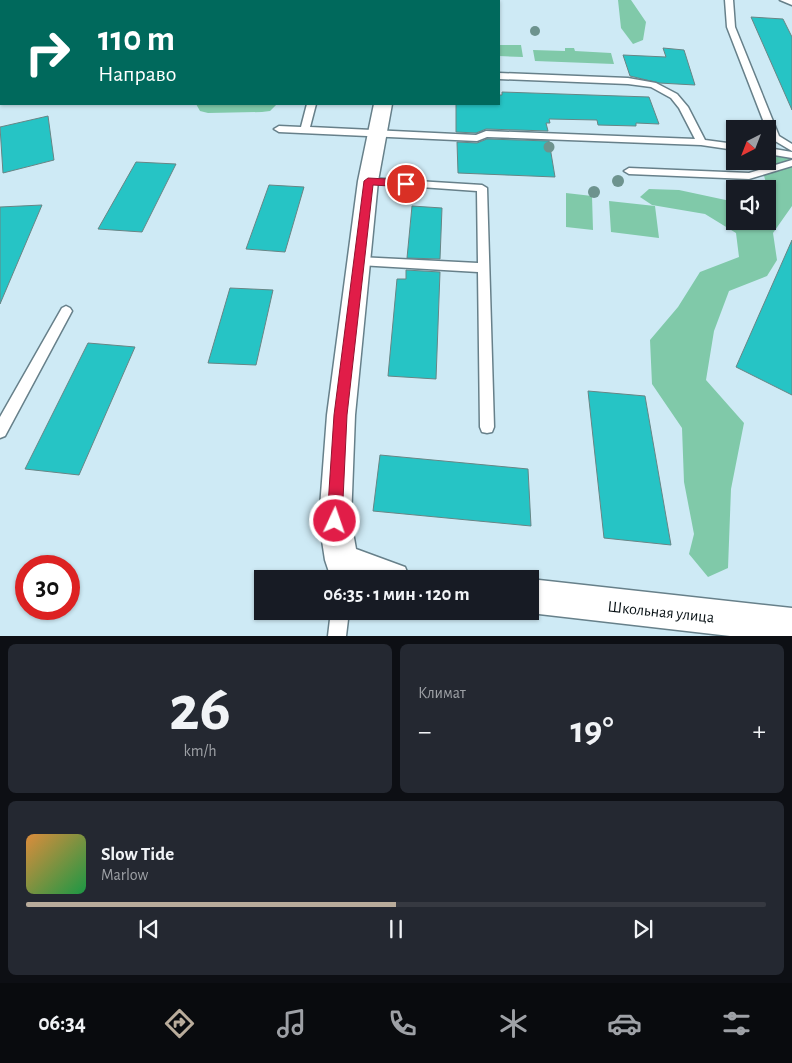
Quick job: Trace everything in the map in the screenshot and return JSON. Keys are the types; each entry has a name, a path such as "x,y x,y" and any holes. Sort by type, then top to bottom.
{"street":[{"path":"341,569 335,521 341,415 368,181 383,105"},
{"name":"Школьная улица","path":"539,597 792,626"}],"lane":[{"path":"729,0 732,27 775,138 792,148"},
{"path":"784,0 792,3"},
{"path":"500,76 628,81 653,85 674,96 683,107 701,142"},
{"path":"305,130 312,105"},
{"path":"279,129 477,138 486,134 701,142 726,145"},
{"path":"776,153 792,155"},
{"path":"629,171 749,176 792,163"},
{"path":"368,181 482,188 487,426"},
{"path":"359,260 484,268"},
{"path":"0,431 66,311"},
{"path":"337,636 339,620"}],"green space":[{"path":"618,0 631,0 646,22 643,40 633,44 621,28"},
{"path":"500,45 521,45 523,57 500,56"},
{"path":"565,48 574,48 575,51 611,53 614,64 535,61 533,50 565,51"},
{"path":"197,105 276,105 270,111 262,112 208,113 200,111"},
{"path":"782,155 792,158 792,206 776,229 776,180 765,180 762,170 776,170 776,157"},
{"path":"649,189 679,190 726,200 726,227 705,214 652,205 640,197"},
{"path":"566,193 592,196 593,230 566,227"},
{"path":"609,201 655,206 659,238 611,232"},
{"path":"731,230 775,230 773,233 777,260 767,276 729,291 714,331 706,380 744,423 731,489 728,568 708,577 689,554 694,534 684,482 682,428 652,384 650,340 678,307 700,272 739,257 736,233"}],"building":[{"path":"751,17 783,19 792,37 792,110"},
{"path":"663,48 684,50 695,85 659,83 630,76 623,55 666,57"},
{"path":"502,92 649,97 659,124 636,123 636,126 598,125 597,120 549,119 550,123 546,123 548,131 486,129 476,133 456,132 456,105 500,105 500,95 502,95"},
{"path":"48,116 54,160 3,173 0,127"},
{"path":"487,139 549,141 555,177 458,173 457,142 477,143"},
{"path":"136,162 176,164 142,232 98,229"},
{"path":"269,185 304,187 285,252 246,249"},
{"path":"42,205 0,304 0,207"},
{"path":"412,206 442,208 440,259 407,258"},
{"path":"792,240 792,395 736,367"},
{"path":"406,270 440,272 436,379 388,376 397,279 406,279"},
{"path":"230,288 273,290 256,365 208,363"},
{"path":"88,343 135,347 79,475 25,469"},
{"path":"588,391 645,396 671,545 604,538"},
{"path":"380,455 528,469 531,526 373,511"}],"route":[{"path":"335,521 341,415 368,181 406,184"}]}
